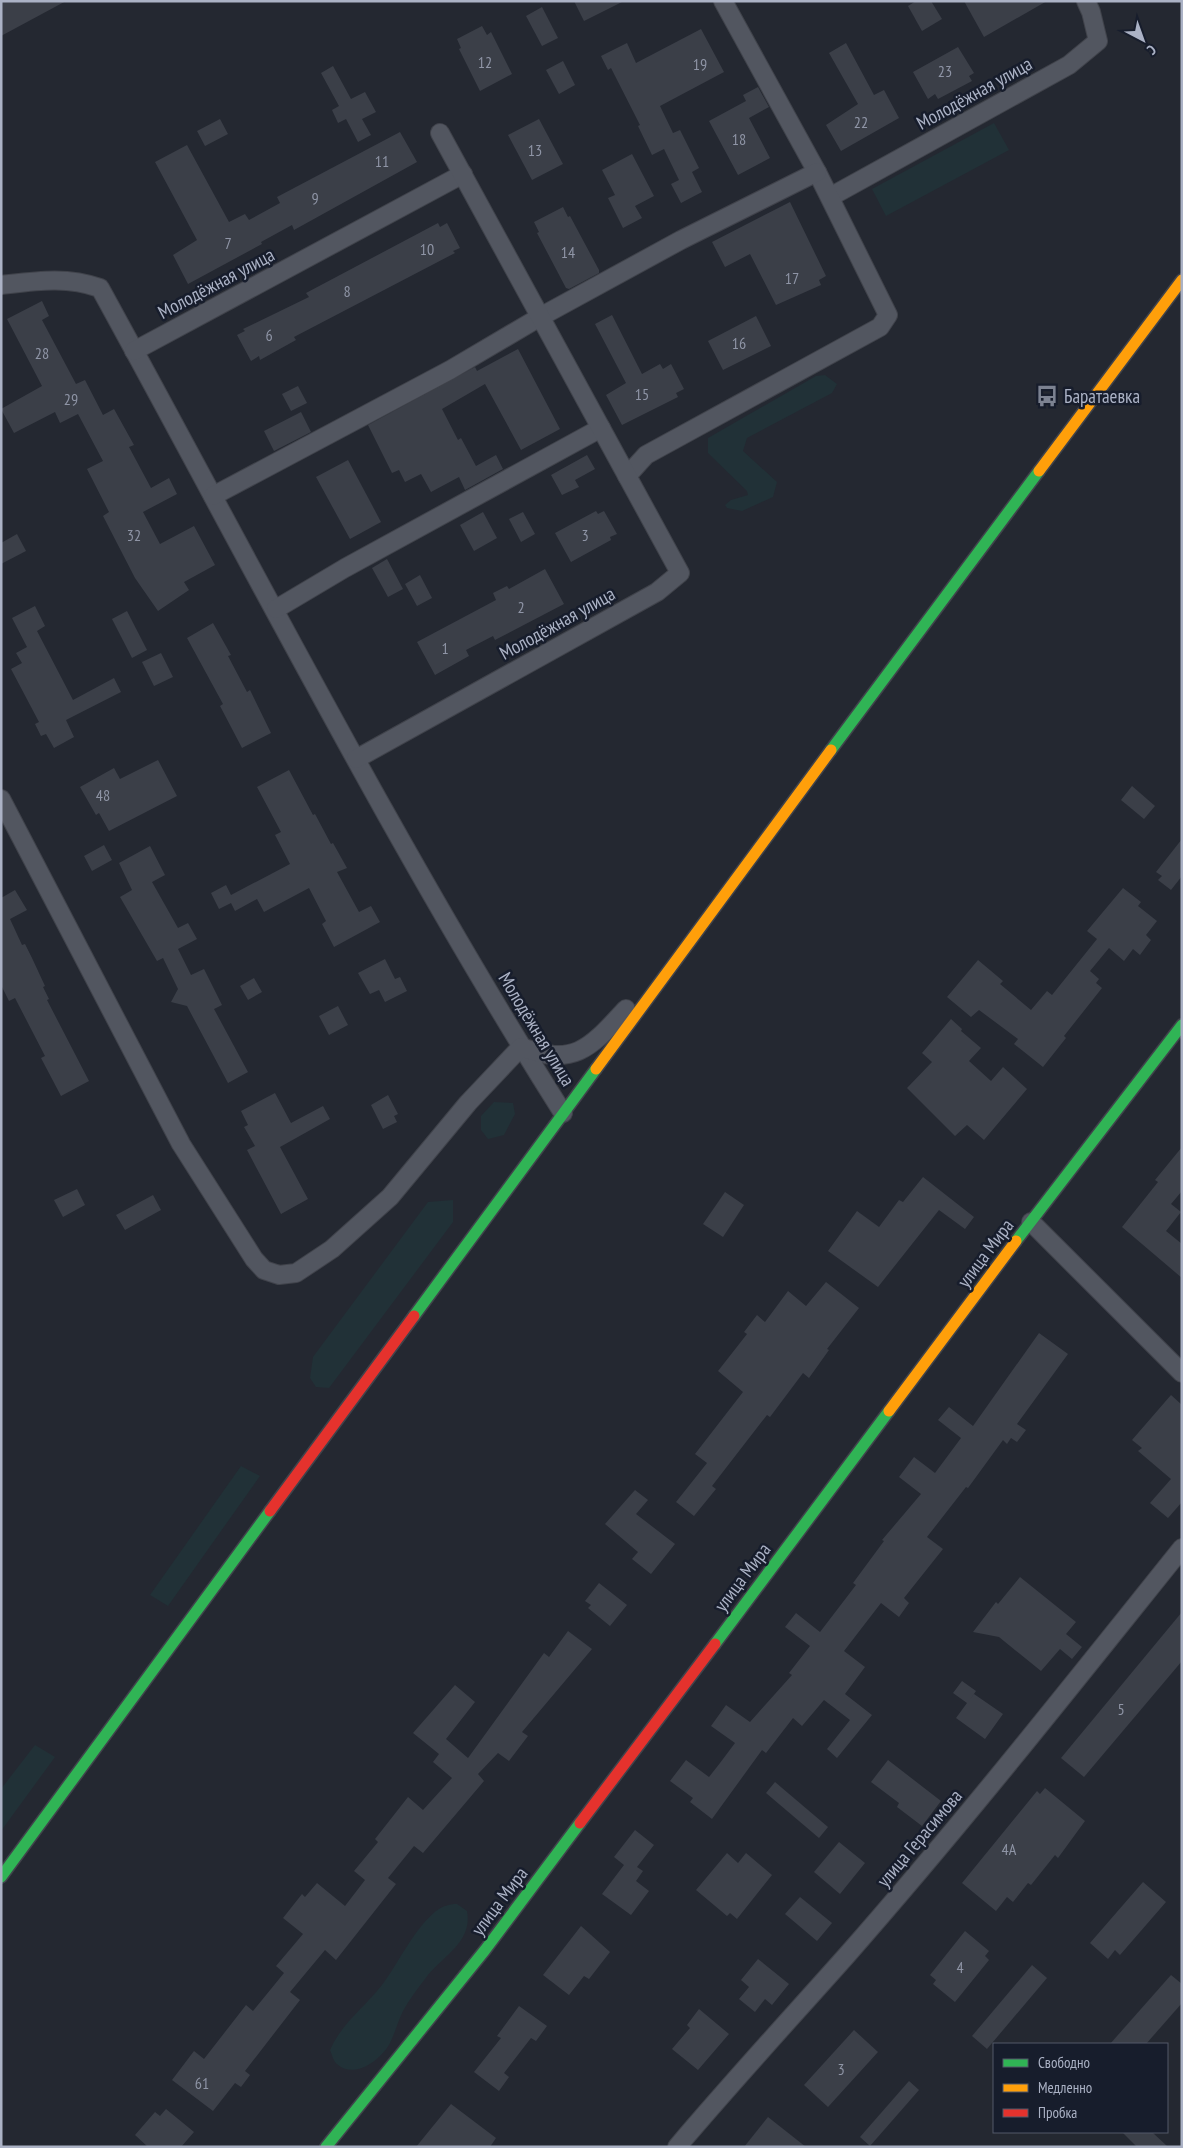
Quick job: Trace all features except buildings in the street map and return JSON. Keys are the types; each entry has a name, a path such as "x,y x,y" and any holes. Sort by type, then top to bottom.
{"main road":[{"path":"1,1877 692,938 1182,280"},
{"name":"улица Мира","path":"326,2147 485,1950 1031,1222 1182,1025"}],"street":[{"path":"627,476 646,455 880,327 888,315 817,172 724,1"},
{"name":"Молодёжная улица","path":"830,197 1070,64 1098,42 1091,12 1086,1"},
{"name":"Молодёжная улица","path":"356,759 658,592 680,573 440,132"},
{"path":"213,496 450,370 540,316 681,240 817,172"},
{"name":"Молодёжная улица","path":"463,174 134,351 356,759 521,1047 563,1113"},
{"path":"1,285 59,279 82,282 100,288 134,351"},
{"path":"276,609 344,568 601,428"},
{"path":"1,798 181,1144 254,1259 264,1270 278,1275 296,1273 332,1249 390,1197 468,1103 521,1047 545,1056 562,1056 580,1050 601,1036 692,938"},
{"path":"1031,1222 1182,1373"},
{"name":"улица Герасимова","path":"677,2147 736,2077 847,1955 986,1793 1182,1548"}],"shaded area":[{"path":"994,123 1009,150 886,216 872,189"},
{"path":"825,375 837,384 832,393 747,438 743,451 777,482 773,497 742,511 727,508 725,505 731,500 748,495 747,491 708,453 708,438 816,376"},
{"path":"494,1102 513,1103 515,1114 504,1135 488,1139 481,1130 481,1116"},
{"path":"453,1200 453,1222 329,1388 316,1387 310,1378 313,1357 428,1202"},
{"path":"241,1466 260,1476 168,1606 150,1595"},
{"path":"35,1745 55,1757 1,1831 1,1789"},
{"path":"457,1904 467,1911 468,1922 461,1941 432,1971 410,1999 386,2049 374,2061 359,2069 351,2070 337,2064 330,2050 347,2024 389,1976 420,1927 436,1911 449,1905"}],"traffic: fast":[{"path":"831,750 1039,471"},
{"path":"1016,1241 1182,1025"},
{"path":"414,1316 596,1069"},
{"path":"715,1644 889,1411"},
{"path":"1,1877 270,1511"},
{"path":"326,2147 485,1950 580,1823"}],"traffic: slow":[{"path":"1039,471 1182,280"},
{"path":"596,1069 831,750"},
{"path":"889,1411 1016,1241"}],"traffic: jam":[{"path":"270,1511 414,1316"},
{"path":"580,1823 715,1644"}],"place":[{"name":"Баратаевка","path":"1047,396"}]}
